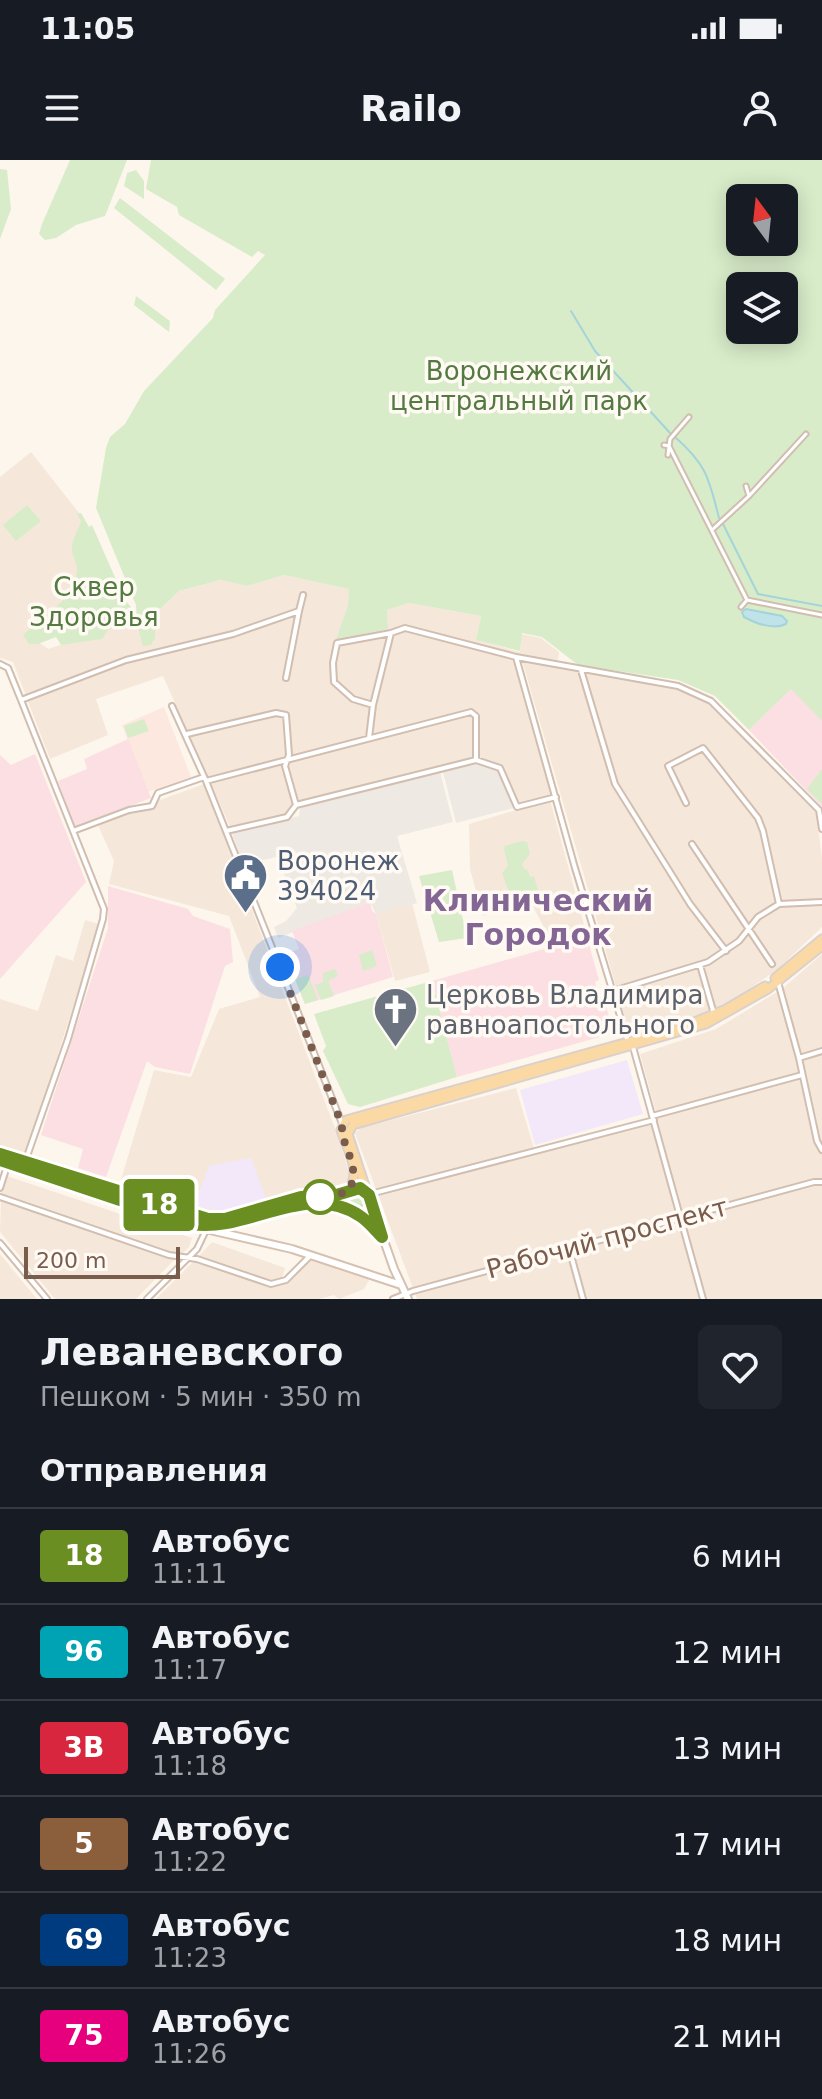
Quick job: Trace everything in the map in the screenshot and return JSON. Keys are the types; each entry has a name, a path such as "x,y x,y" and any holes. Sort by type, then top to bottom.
{"main road":[{"path":"630,1044 714,1014 766,985 822,939"},
{"path":"348,1210 344,1202 354,1179 354,1164 342,1134 345,1128 706,1024 730,1013 778,982 822,946"},
{"path":"345,1128 371,1196 382,1237 407,1296"},
{"path":"0,1154 192,1224 238,1221 299,1204 319,1204 358,1214 382,1237"},
{"path":"4,1162 24,1165 401,1285"},
{"path":"207,1225 301,1197 329,1197 360,1188 371,1196"},
{"path":"358,1214 366,1210 371,1196"}],"street":[{"path":"668,455 666,446 689,417"},
{"path":"712,530 750,497 806,434"},
{"path":"666,446 693,487 747,600"},
{"path":"746,486 750,497"},
{"path":"743,490 750,497"},
{"path":"286,678 303,595"},
{"path":"741,607 747,600"},
{"path":"738,602 747,600 822,615"},
{"path":"21,700 126,660 233,634 299,611"},
{"path":"373,705 353,699 334,682 333,663 337,643 405,628 516,657 678,686 711,701 819,810 822,829"},
{"path":"369,738 373,705 391,633"},
{"path":"516,657 653,1118 703,1299"},
{"path":"0,664 8,668 91,881 101,898 103,919 68,1039 24,1165"},
{"path":"581,670 615,784 690,904 726,951"},
{"path":"172,706 187,734 345,1128"},
{"path":"187,734 276,713 286,715 285,766 296,805"},
{"path":"73,831 129,810 152,806 158,793 205,779 474,713 476,760"},
{"path":"686,803 668,766 703,748 758,818 779,904"},
{"path":"226,831 287,817 296,805 476,760 500,768 517,807 556,797"},
{"path":"692,844 772,964"},
{"path":"613,991 700,965 726,951 758,917 779,904 822,902"},
{"path":"700,965 714,1014"},
{"path":"778,982 817,1141 822,1150"},
{"path":"799,1058 822,1051"},
{"path":"371,1196 802,1075"},
{"path":"0,1188 4,1162"},
{"name":"Рабочий проспект","path":"393,1299 822,1180"},
{"path":"0,1197 271,1284 286,1280 311,1255"},
{"path":"147,1299 200,1244 207,1225"},
{"path":"0,1243 47,1299"},
{"path":"569,1248 583,1299"}],"shaded area":[{"path":"31,452 83,518 79,575 62,605 27,633 48,649 156,613 179,591 222,580 247,586 284,575 350,589 337,640 387,610 409,603 481,616 476,640 520,652 521,634 541,638 559,652 557,668 678,688 709,702 816,810 822,858 822,927 778,969 733,1000 714,1011 631,1039 520,653 516,661 553,795 519,803 503,766 478,758 298,801 296,812 231,829 163,676 96,699 108,735 50,759 13,662 0,658 0,477"},
{"path":"792,688 822,716 822,807 749,730"},
{"path":"164,707 191,777 148,792 122,725"},
{"path":"128,739 151,798 75,827 58,781 87,769 84,759"},
{"path":"35,754 86,882 0,979 0,755 11,765"},
{"path":"479,764 501,771 514,808 456,823 443,772"},
{"path":"440,772 453,822 397,836 417,903 376,914 370,902 278,938 274,927 286,921 297,908 277,857 243,864 232,833 299,816 300,808"},
{"path":"204,784 349,1172 348,1182 335,1194 321,1195 311,1191 225,1217 207,1217 119,1186 154,1070 191,1077 219,1009 260,997 229,916 109,884 114,861 97,823"},
{"path":"550,800 585,928 549,937 529,899 483,916 470,869 469,824"},
{"path":"108,886 188,909 193,916 230,929 233,962 225,966 190,1074 155,1067 147,1061 106,1177 78,1168 83,1149 41,1135 108,928"},
{"path":"370,902 393,977 305,1004 285,954 299,949 292,931"},
{"path":"412,903 430,972 395,981 376,914"},
{"path":"85,920 99,924 25,1159 0,1150 0,999 38,1011 56,955 73,961"},
{"path":"585,930 599,980 595,982 599,997 603,996 614,1033 457,1077 432,981 548,948 546,940"},
{"path":"822,954 822,1299 417,1299 355,1133 361,1128 516,1088 534,1148 657,1116 640,1054 716,1029 782,989"},
{"path":"627,1060 643,1114 535,1145 520,1090"},
{"path":"251,1158 266,1199 228,1212 194,1206 209,1166"},
{"path":"7,1176 192,1238 189,1247 181,1255 3,1196 1,1193"},
{"path":"1,1202 175,1259 136,1299 55,1299 0,1232"},
{"path":"212,1242 285,1268 282,1279 274,1282 198,1257"},
{"path":"0,1254 37,1299 0,1299"},
{"path":"310,1260 371,1277 364,1289 339,1299 334,1295 319,1299 156,1299 194,1261 270,1285 288,1281"}],"green space":[{"path":"70,160 127,160 105,216 76,225 56,238 45,240 39,234 42,224"},
{"name":"Воронежский центральный парк","path":"151,160 822,160 822,721 791,689 749,730 715,696 678,680 578,665 542,637 522,633 520,651 476,640 481,616 409,603 387,610 388,629 336,640 348,605 349,589 284,575 247,586 221,580 179,591 156,613 155,638 151,645 143,646 136,605 96,508 106,448 110,437 125,424 144,391 213,318 215,310 265,255 258,251 252,257 179,215 177,207 146,189"},
{"path":"0,169 7,170 11,209 0,239"},
{"path":"136,170 144,181 144,199 124,186 127,173"},
{"path":"120,198 225,279 216,290 114,208"},
{"path":"136,296 170,321 169,332 134,305"},
{"path":"27,505 41,521 16,541 3,525"},
{"name":"Сквер Здоровья","path":"81,513 89,527 92,525 125,600 131,607 132,618 108,630 102,639 61,645 56,637 29,644 23,635 65,598 76,579 77,567 72,547 81,521 77,514"},
{"path":"144,719 149,731 128,738 124,726"},
{"path":"822,769 822,804 807,789"},
{"path":"527,842 530,854 522,864 530,877 534,876 536,893 508,890 502,873 508,866 505,846"},
{"path":"452,870 467,938 439,942 419,876"},
{"path":"372,950 377,966 363,971 359,955"},
{"path":"335,969 338,976 328,981 334,996 321,1000 315,985 323,982 323,973"},
{"path":"308,975 318,1000 305,1004 295,979"},
{"path":"432,981 457,1077 360,1107 348,1104 323,1051 326,1046 314,1014"},
{"path":"353,1192 361,1192 366,1201 364,1208 353,1210 348,1205 348,1197"}],"water":[{"path":"746,609 782,616 786,624 770,626 754,622 744,617 742,612"}],"waterway":[{"path":"571,311 595,351 671,434"},
{"path":"675,437 694,456 705,473 719,518"},
{"path":"723,524 758,594 822,606"}],"bus line":[{"name":"18","path":"0,1154 208,1219 225,1219 287,1200 333,1196 360,1188 369,1195 382,1237 358,1214 314,1204 285,1207 226,1224 192,1224 0,1160"}],"place":[{"name":"Воронеж 394024","path":"246,915"},
{"name":"Церковь Владимира равноапостольного","path":"395,1049"}],"district":[{"name":"Клинический Городок","path":"538,918"}],"route":[{"path":"280,967 342,1125 342,1134 354,1164 353,1183 346,1193 320,1197"}]}
